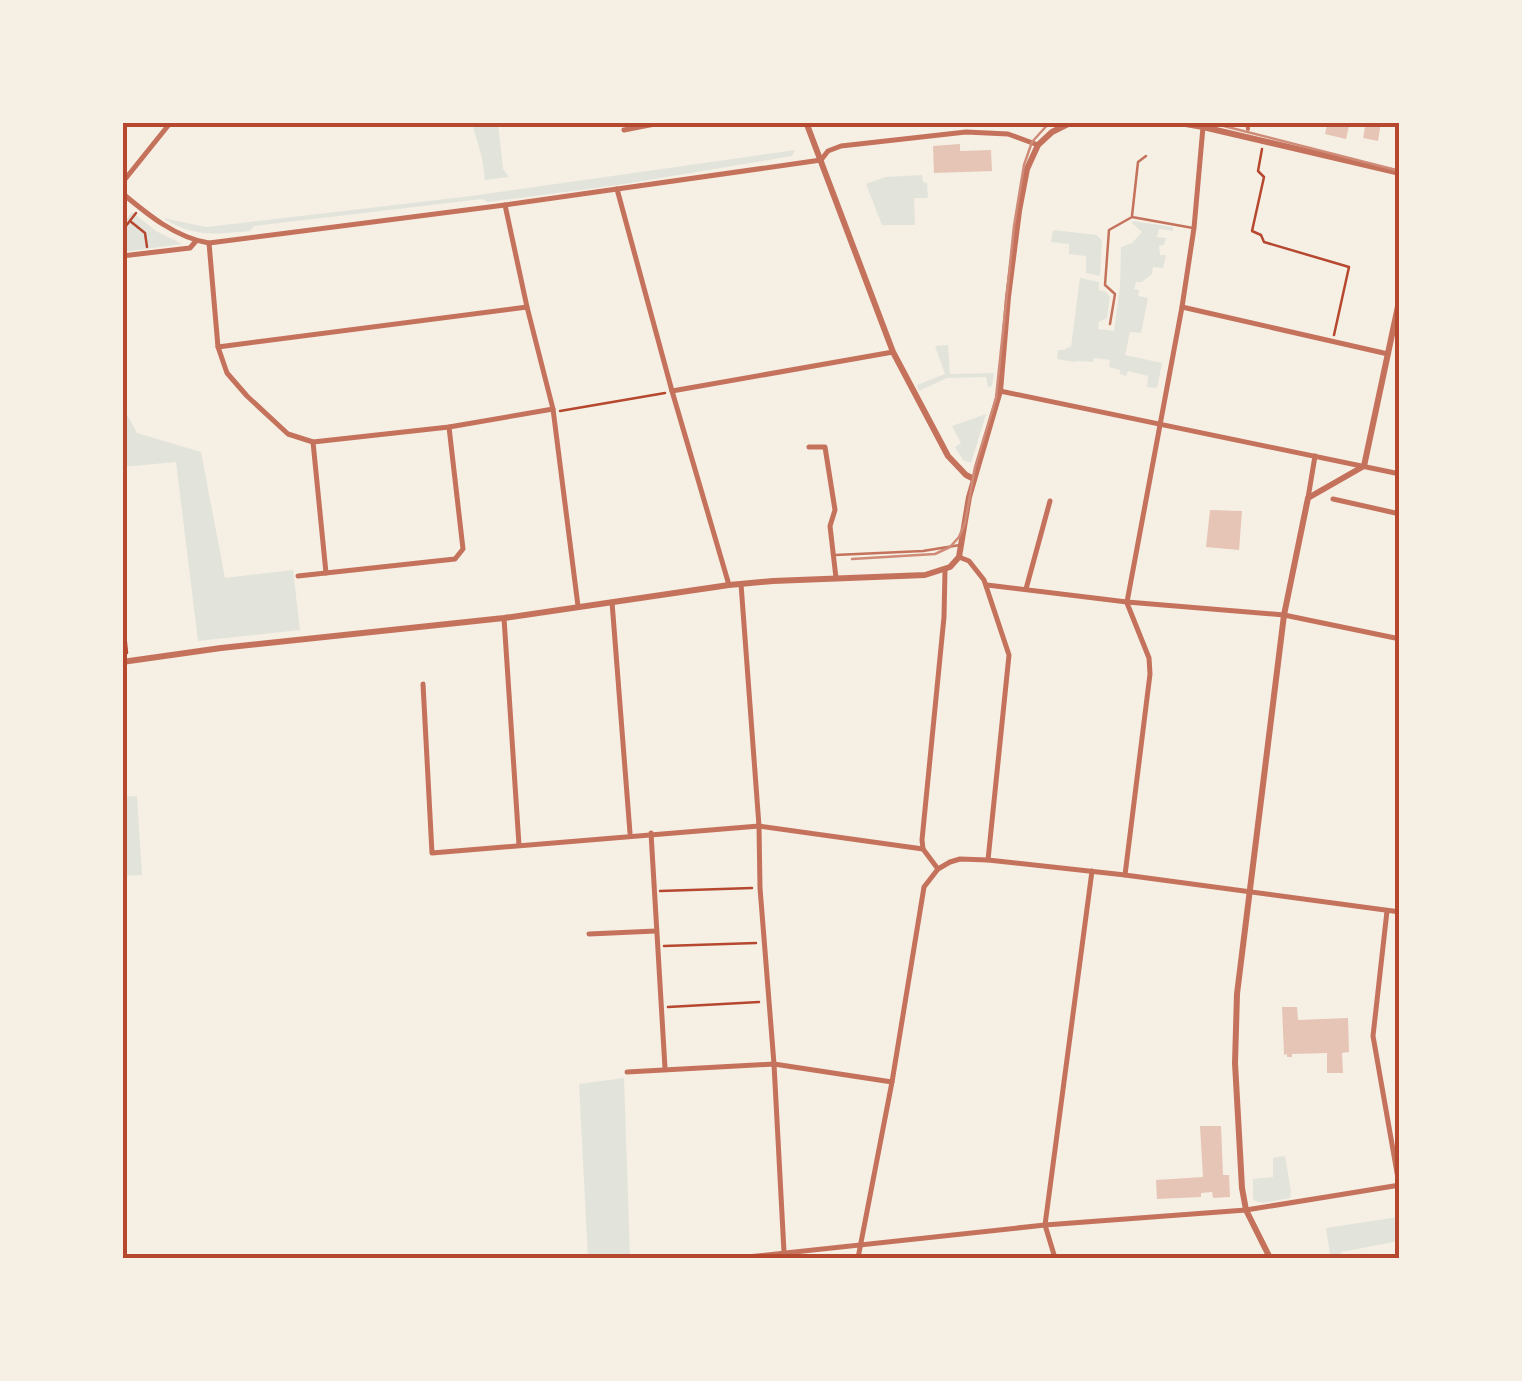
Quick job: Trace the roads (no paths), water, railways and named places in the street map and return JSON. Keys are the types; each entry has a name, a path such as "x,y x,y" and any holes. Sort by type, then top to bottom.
{"street":[{"path":"122,182 171,122"},
{"path":"624,130 666,122"},
{"path":"806,122 892,352 948,456 974,479"},
{"path":"125,658 504,618 729,585 925,575 945,570 957,560 962,545 969,497 996,414 1026,170 1038,145 1072,122"},
{"path":"1174,122 1400,174"},
{"path":"1125,874 1150,674 1149,658 1127,602 1182,307 1203,127"},
{"path":"122,192 159,221 196,242 209,243 821,160 828,151 841,146 966,132 1008,134 1038,145"},
{"path":"617,189 729,585"},
{"path":"506,205 554,409 578,606"},
{"path":"122,256 190,248 196,242"},
{"path":"209,243 218,347 227,373 288,434 313,442 554,409"},
{"path":"1308,498 1364,466 1400,298"},
{"path":"218,347 527,307"},
{"path":"1182,307 1388,354"},
{"path":"672,392 892,352"},
{"path":"1000,391 1400,474"},
{"path":"298,576 455,559 461,554 449,426"},
{"path":"313,442 326,573"},
{"path":"809,447 825,447 835,510 830,526 836,578"},
{"path":"1270,1258 1246,1210 1242,1188 1235,1025 1284,614 1315,456"},
{"path":"1333,499 1400,514"},
{"path":"1026,589 1050,501"},
{"path":"957,560 977,568 1009,654 988,860"},
{"path":"938,868 923,849 922,840 944,618 945,570"},
{"path":"740,584 759,826 784,1252"},
{"path":"986,586 1284,614 1400,639"},
{"path":"612,602 630,834"},
{"path":"504,618 519,845"},
{"path":"423,684 432,853 759,826 923,849"},
{"path":"651,833 665,1068"},
{"path":"858,1258 924,888 938,868 960,859 988,860 1125,874 1400,912"},
{"path":"1056,1258 1045,1225 1092,871"},
{"path":"738,1258 1045,1225 1246,1210 1399,1186 1373,1036 1387,910"},
{"path":"589,934 656,931"},
{"path":"626,1072 774,1064 892,1082"}],"lane":[{"path":"1132,217 1138,162 1146,156"},
{"path":"1110,324 1115,294 1104,285 1109,230 1132,217 1194,228"},
{"path":"834,555 962,545"}],"tram line":[{"path":"852,559 935,554 959,537 996,398 1024,165 1032,142 1050,122"},
{"path":"1208,122 1400,171"}]}
